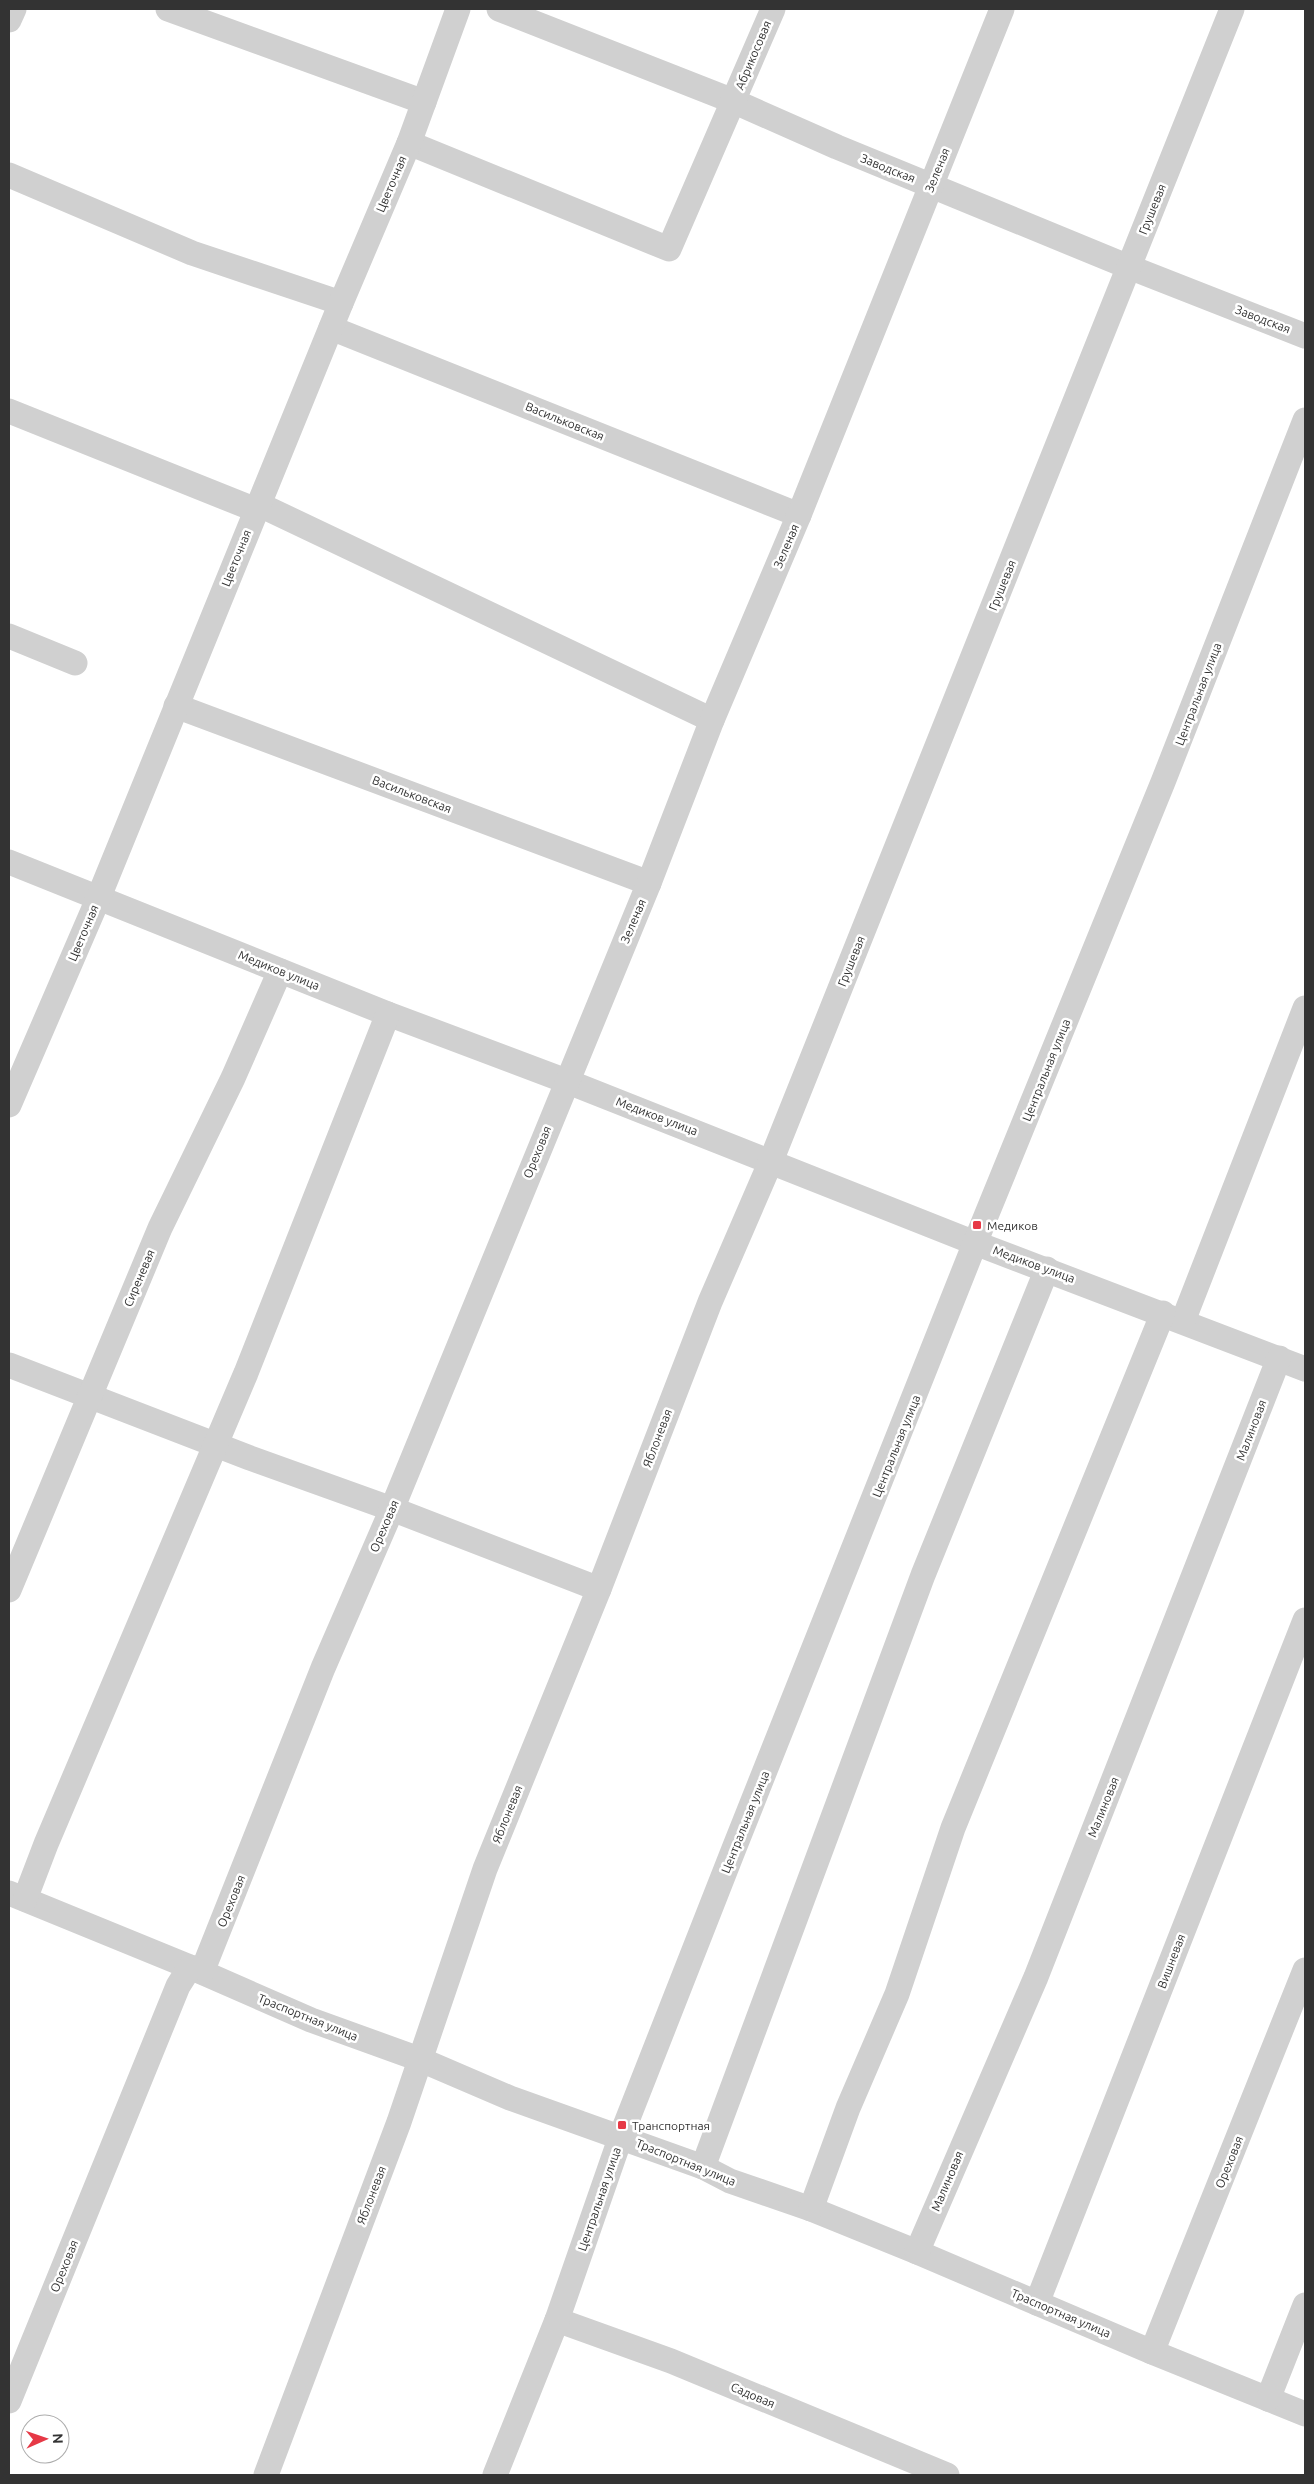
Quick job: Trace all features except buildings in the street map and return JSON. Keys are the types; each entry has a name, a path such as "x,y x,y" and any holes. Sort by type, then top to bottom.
{"street":[{"path":"9,20 14,9"},
{"path":"168,9 350,77 424,102"},
{"name":"Цветочная","path":"9,1106 98,898 341,303 409,143 458,9"},
{"name":"Заводская","path":"499,9 733,101 837,147 1129,267 1305,336"},
{"name":"Абрикосовая","path":"733,101 773,9"},
{"name":"Зеленая","path":"566,1081 649,883 712,720 799,515 1002,9"},
{"name":"Грушевая","path":"771,1161 1232,9"},
{"path":"409,143 669,248 733,101"},
{"path":"9,175 192,252 341,303"},
{"name":"Васильковская","path":"331,328 799,515"},
{"path":"9,411 257,507 712,720"},
{"name":"Центральная улица","path":"495,2475 557,2320 621,2136 976,1243 1163,782 1305,420"},
{"path":"9,636 75,663"},
{"name":"Васильковская","path":"176,706 649,883"},
{"name":"Медиков улица","path":"9,862 388,1014 566,1081 976,1243 1305,1368"},
{"name":"Сиреневая","path":"9,1590 160,1228 233,1078 280,971"},
{"path":"811,2209 848,2108 898,1994 953,1828 1305,1008"},
{"path":"17,1896 46,1844 246,1374 388,1014"},
{"name":"Ореховая","path":"9,2401 174,1995 196,1970 322,1668 392,1509 566,1081"},
{"name":"Яблоневая","path":"266,2475 399,2122 485,1869 599,1589 710,1302 771,1161"},
{"path":"703,2167 919,1584 1047,1269"},
{"name":"Малиновая","path":"917,2252 1036,1977 1279,1358"},
{"path":"9,1365 599,1589"},
{"name":"Вишневая","path":"1037,2303 1305,1620"},
{"name":"Траспортная улица","path":"17,1896 311,2020 419,2059 510,2098 621,2136 703,2167 730,2181 811,2209 1305,2414"},
{"name":"Ореховая","path":"1152,2352 1305,1970"},
{"path":"1268,2400 1305,2305"},
{"name":"Садовая","path":"557,2320 671,2361 947,2475"}],"place":[{"name":"Медиков","path":"977,1225"},
{"name":"Транспортная","path":"622,2125"}]}
